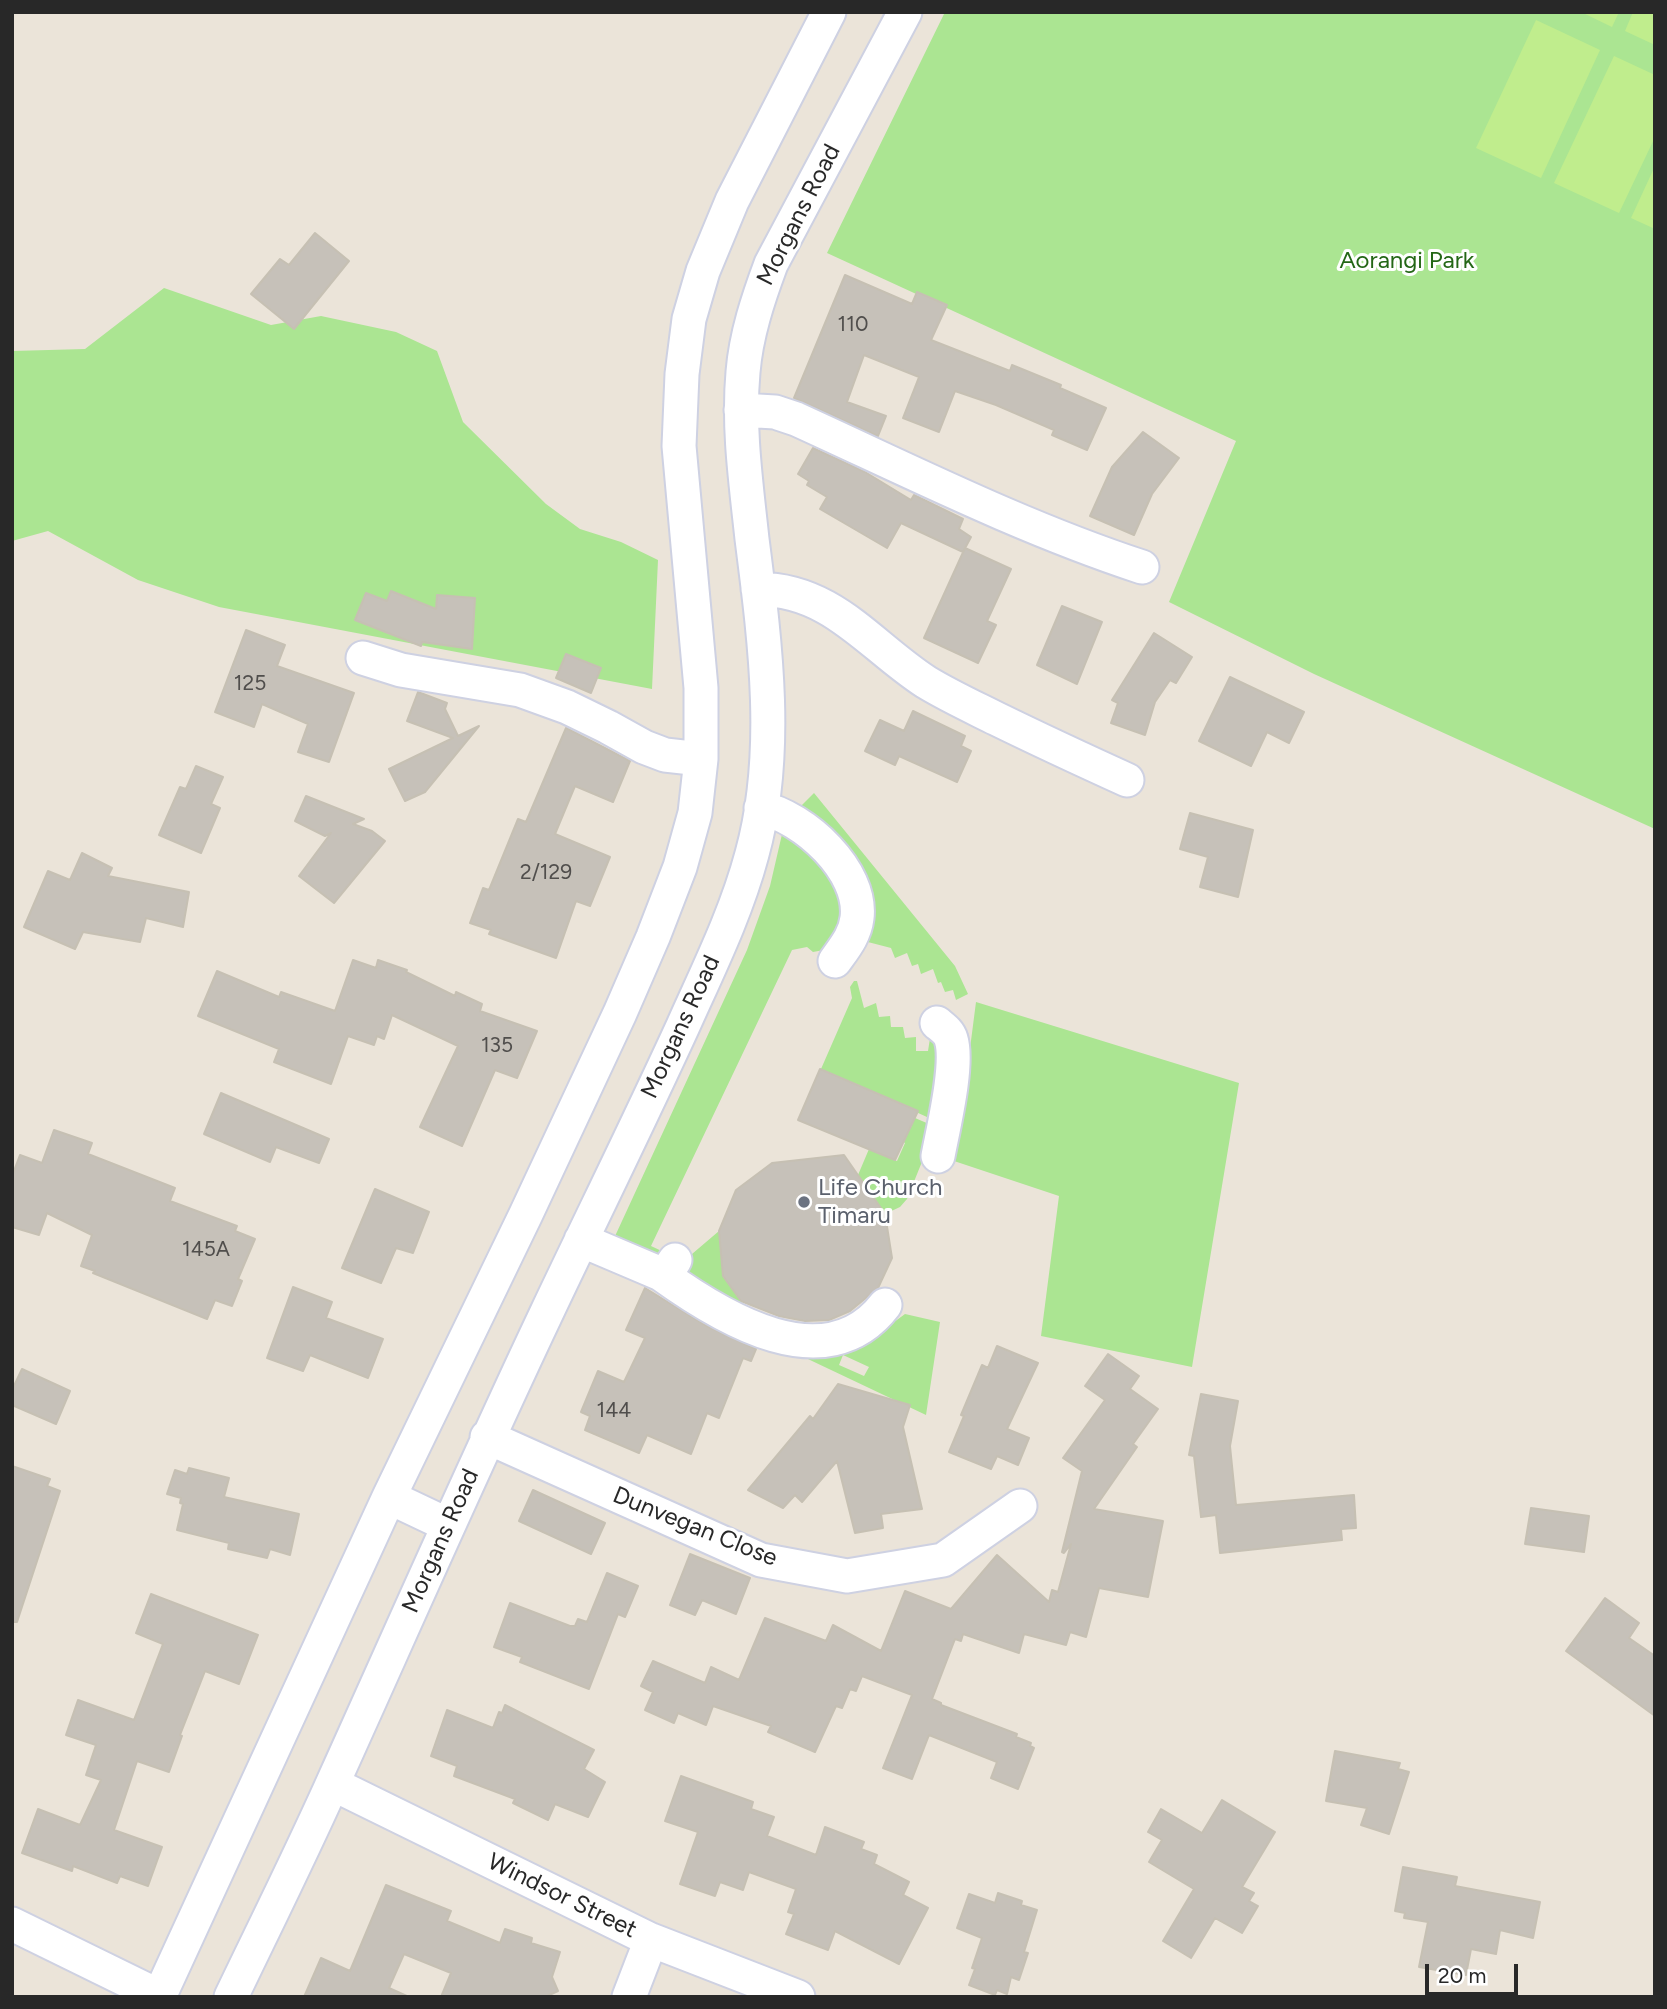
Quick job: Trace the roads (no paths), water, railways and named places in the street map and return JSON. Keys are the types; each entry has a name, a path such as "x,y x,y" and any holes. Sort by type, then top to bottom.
{"street":[{"path":"12,1924 160,1996 389,1497 526,1214 653,937 680,867 695,813 701,758 701,688 679,446 682,374 689,319 703,271 733,201 829,12"},
{"name":"Morgans Road","path":"231,1997 332,1784 487,1437 723,938 754,850 761,808 768,727 758,589 741,447 743,368 756,304 771,264 905,12"},
{"path":"741,410 775,412 796,419 1007,516 1079,546 1142,567"},
{"path":"758,589 781,589 821,603 849,620 926,681 1127,780"},
{"path":"363,658 401,670 520,690 567,708 665,755 701,758"},
{"path":"761,808 795,822 834,856 846,872 855,888 858,903 850,952"},
{"path":"937,1023 947,1031 953,1045 938,1156"},
{"path":"581,1240 669,1266 689,1294 769,1334 800,1342 817,1342 842,1336 869,1323 885,1304"},
{"name":"Dunvegan Close","path":"487,1437 761,1560 848,1576 943,1560 1020,1506"},
{"path":"389,1497 448,1525"},
{"name":"Windsor Street","path":"332,1784 651,1940 798,1997"},
{"path":"629,1997 651,1940"}],"place":[{"name":"Life Church Timaru","path":"804,1202"}],"park label":[{"name":"Aorangi Park","path":"1407,261"}]}
